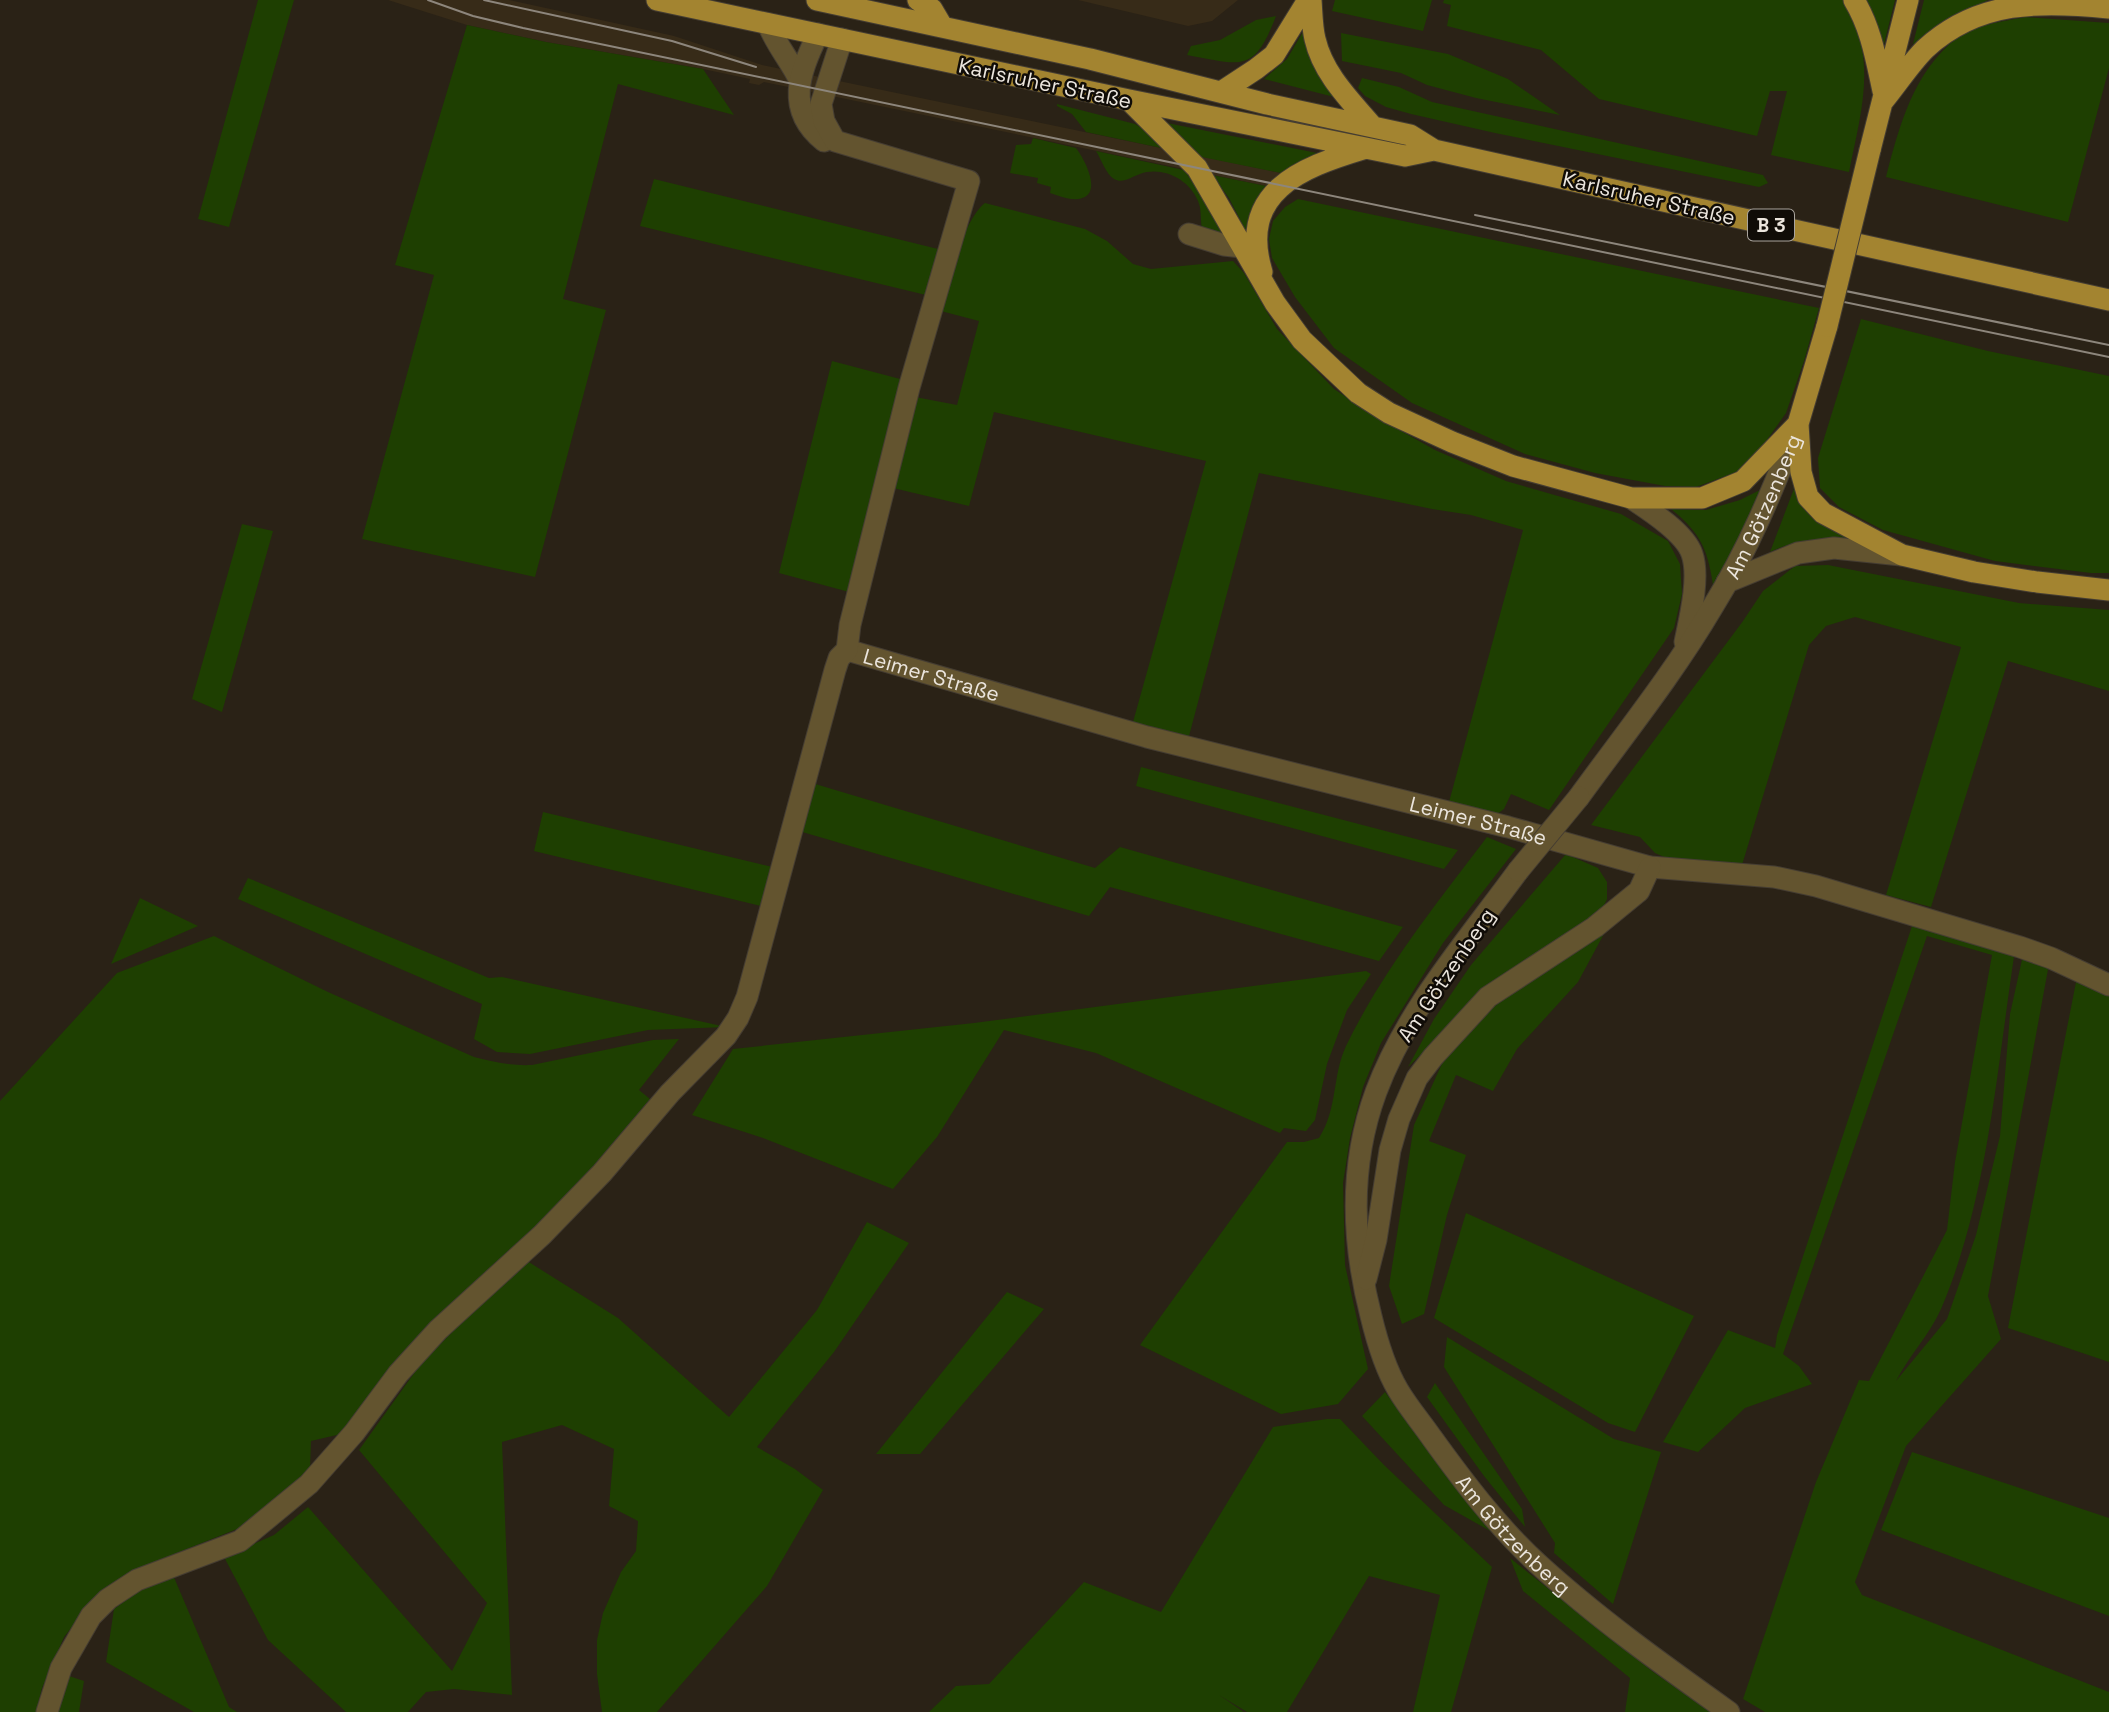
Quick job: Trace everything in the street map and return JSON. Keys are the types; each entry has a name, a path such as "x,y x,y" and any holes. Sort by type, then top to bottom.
{"main road":[{"name":"Karlsruher Straße","path":"657,0 1366,149 1405,156 1434,150"},
{"path":"918,0 932,9 942,26"},
{"path":"1220,92 1274,55 1310,0"},
{"path":"1310,0 1315,39 1332,79 1373,127"},
{"path":"1854,0 1872,40 1884,100"},
{"path":"1908,0 1827,326 1798,424 1801,472 1808,497 1824,513 1902,555 1999,576 2109,590"},
{"name":"Karlsruher Straße","path":"824,1 855,4 1410,135 1434,150 2109,300"},
{"path":"818,34 824,1"},
{"path":"1884,100 1925,49 1946,30 1973,15 1991,8 2025,3 2053,2 2109,8"},
{"path":"842,39 855,4"},
{"path":"1129,100 1197,168 1241,247 1287,320 1321,360 1358,393 1389,413 1513,466 1631,498 1702,498 1743,481 1798,424"},
{"path":"1266,287 1258,261 1256,235 1260,215 1269,199 1281,185 1318,163 1366,149"}],"street":[{"path":"768,23 775,43 785,53 800,81"},
{"path":"47,1712 61,1668 91,1616 108,1600 137,1580 240,1541 309,1483 354,1433 398,1374 438,1330 542,1235 602,1173 670,1093 726,1035 738,1018 747,997 835,670 839,658 847,650 850,625 909,388 969,181 830,141 809,128 800,105 800,81 807,56 818,34"},
{"path":"830,141 821,104 842,39"},
{"path":"1197,237 1241,247"},
{"name":"Am Götzenberg","path":"1729,1712 1645,1652 1537,1563 1458,1474 1397,1389 1376,1339 1358,1253 1355,1212 1364,1132 1376,1093 1395,1049 1418,1007 1518,871 1579,797 1682,656 1727,582 1769,502 1798,424"},
{"path":"1631,498 1668,523 1692,552 1695,587 1682,656"},
{"path":"1727,582 1798,553 1835,548 1902,555"},
{"name":"Leimer Straße","path":"847,650 1147,737 1508,827 1650,867 1774,877 1816,886 2020,947 2109,985"},
{"path":"1364,1288 1377,1240 1390,1150 1399,1119 1417,1078 1488,997 1595,927 1639,891 1650,867"}],"shaded area":[{"path":"388,0 509,0 674,36 762,65 1286,174 1271,187 764,82 759,85 749,83 750,79 703,69 546,42 467,25"},
{"path":"1078,0 1238,0 1212,21 1188,26"}],"green space":[{"path":"258,0 294,0 229,227 198,219"},
{"path":"1335,0 1432,0 1423,31 1332,11"},
{"path":"1444,0 1843,0 1861,42 1864,63 1862,106 1849,172 1771,155 1787,91 1770,91 1757,136 1599,99 1541,50 1447,26 1451,5 1443,3"},
{"path":"1867,0 1895,0 1883,48"},
{"path":"1924,0 1988,0 1939,24 1913,44"},
{"path":"1276,16 1261,48 1244,61 1221,61 1187,55 1191,46 1220,40 1256,20"},
{"path":"2025,17 2109,23 2109,68 2068,222 1886,177 1910,102 1929,67 1942,52 1964,33 1990,24"},
{"path":"467,25 546,42 703,69 734,115 618,84 563,299 606,310 535,577 362,539 434,275 395,265"},
{"path":"1304,30 1334,97 1264,79 1287,59"},
{"path":"1341,33 1448,54 1508,79 1560,115 1476,98 1427,85 1401,73 1342,61"},
{"path":"1362,78 1399,87 1432,102 1763,175 1768,183 1759,187 1411,114 1386,107 1365,96 1358,88"},
{"path":"1057,104 1135,124 1166,149 1086,132 1072,114"},
{"path":"1167,123 1317,153 1286,174 1197,156"},
{"path":"1033,138 1076,148 1091,180 1088,194 1082,198 1066,198 1050,193 1051,187 1037,183 1038,178 1010,173 1016,145 1031,144"},
{"path":"1096,151 1184,170 1215,212 1222,231 1219,233 1202,228 1200,208 1194,193 1174,176 1148,172 1117,180 1109,174"},
{"path":"1212,175 1271,187 1256,207 1246,231 1229,198"},
{"path":"654,179 938,249 926,295 640,226"},
{"path":"1298,199 1819,308 1786,413 1742,470 1696,487 1665,486 1595,473 1525,454 1412,403 1334,348 1295,297 1272,258 1269,239 1273,221 1285,207"},
{"path":"985,203 1085,229 1107,241 1133,264 1151,269 1233,261 1244,273 1277,329 1334,389 1378,418 1435,450 1506,481 1621,514 1668,541 1680,564 1682,594 1674,628 1549,810 1511,794 1504,809 1496,815 1449,802 1523,530 1471,515 1259,473 1189,736 1133,722 1206,461 994,412 969,506 893,488 915,397 957,405 979,321 937,310 963,236"},
{"path":"1861,319 1988,351 2109,376 2109,573 1995,561 1883,530 1839,507 1820,488 1818,458"},
{"path":"832,361 904,380 849,592 779,573"},
{"path":"1795,486 1852,540 1810,540 1770,552"},
{"path":"1762,489 1714,591 1702,545 1690,527 1671,509 1706,510 1740,500"},
{"path":"242,524 273,531 222,712 192,699"},
{"path":"1828,565 2019,603 2109,610 2109,691 2008,661 1931,907 1886,895 1961,647 1855,617 1826,626 1809,645 1742,865 1669,859 1655,853 1640,837 1591,825 1763,591 1795,566"},
{"path":"1141,767 1458,850 1444,869 1136,786"},
{"path":"812,783 1095,868 1120,847 1403,927 1379,961 1110,887 1089,916 799,831"},
{"path":"543,812 777,868 765,907 534,851"},
{"path":"1487,837 1516,849 1443,943 1381,1043 1363,1087 1350,1138 1343,1183 1345,1265 1368,1369 1338,1404 1281,1414 1140,1345 1287,1142 1304,1142 1319,1138 1329,1115 1346,1046 1376,991 1411,938"},
{"path":"1566,854 1598,868 1607,882 1607,899 1597,920 1484,993 1408,1067 1434,1019 1471,965"},
{"path":"248,878 489,978 502,977 726,1027 648,1030 530,1054 497,1052 474,1039 482,1004 238,899"},
{"path":"140,898 198,926 111,964"},
{"path":"1914,920 2015,950 1989,1132 1970,1223 1941,1309 1896,1381 1947,1319 1976,1235 2000,1136 2010,1014 2023,955 2049,964 1988,1296 2001,1339 1906,1446 1855,1582 1862,1595 2109,1692 2109,1712 1765,1712 1743,1699 1816,1482 1859,1380 1869,1381 1947,1230 1955,1162 1992,955 1927,936 1783,1354 1799,1366 1812,1384 1745,1408 1698,1452 1663,1442 1728,1330 1775,1348 1777,1335"},
{"path":"1605,932 1578,982 1517,1049 1493,1091 1456,1075 1429,1141 1466,1155 1447,1215 1424,1314 1402,1324 1389,1286 1414,1125 1446,1055 1491,1009 1525,982"},
{"path":"214,936 328,992 474,1057 532,1065 653,1040 679,1039 639,1090 650,1099 569,1195 341,1434 311,1441 310,1468 281,1496 242,1527 149,1564 98,1594 64,1637 42,1688 36,1712 0,1712 0,1101 117,973"},
{"path":"1366,971 1371,974 1347,1010 1327,1064 1315,1120 1306,1131 1284,1128 1280,1133 1096,1053 1004,1030 937,1137 893,1189 763,1138 692,1115 733,1049 974,1023"},
{"path":"2077,977 2109,992 2109,1362 2008,1328"},
{"path":"1466,1213 1694,1316 1635,1432 1608,1423 1434,1318"},
{"path":"867,1222 909,1243 834,1352 757,1447 795,1469 823,1490 767,1586 657,1712 602,1712 597,1674 597,1640 603,1613 621,1572 636,1551 638,1521 609,1506 614,1449 562,1425 502,1442 512,1695 454,1689 426,1692 408,1712 346,1712 268,1640 224,1557 274,1535 308,1507 452,1671 487,1603 359,1450 420,1365 524,1259 618,1318 729,1417 817,1310"},
{"path":"1007,1292 1044,1309 920,1454 876,1454"},
{"path":"1447,1337 1614,1439 1661,1452 1613,1604 1554,1553 1555,1543 1444,1367"},
{"path":"1435,1383 1522,1509 1525,1527 1427,1397"},
{"path":"1385,1392 1492,1532 1444,1505 1362,1416"},
{"path":"1340,1419 1384,1465 1492,1567 1451,1712 1413,1712 1440,1595 1369,1576 1287,1712 1247,1712 1219,1695 1244,1712 929,1712 956,1686 989,1684 1084,1582 1161,1612 1273,1427"},
{"path":"1912,1452 2109,1518 2109,1616 1881,1530"},
{"path":"1510,1558 1652,1671 1710,1712 1625,1712 1630,1678 1523,1591"},
{"path":"173,1575 229,1707 237,1712 194,1712 106,1662 114,1609 140,1590"},
{"path":"69,1676 84,1681 79,1712 57,1712"}],"tram line":[{"path":"428,0 473,16 523,28 2109,357"},
{"path":"484,0 672,41 756,67"},
{"path":"1475,215 2109,345"}]}
